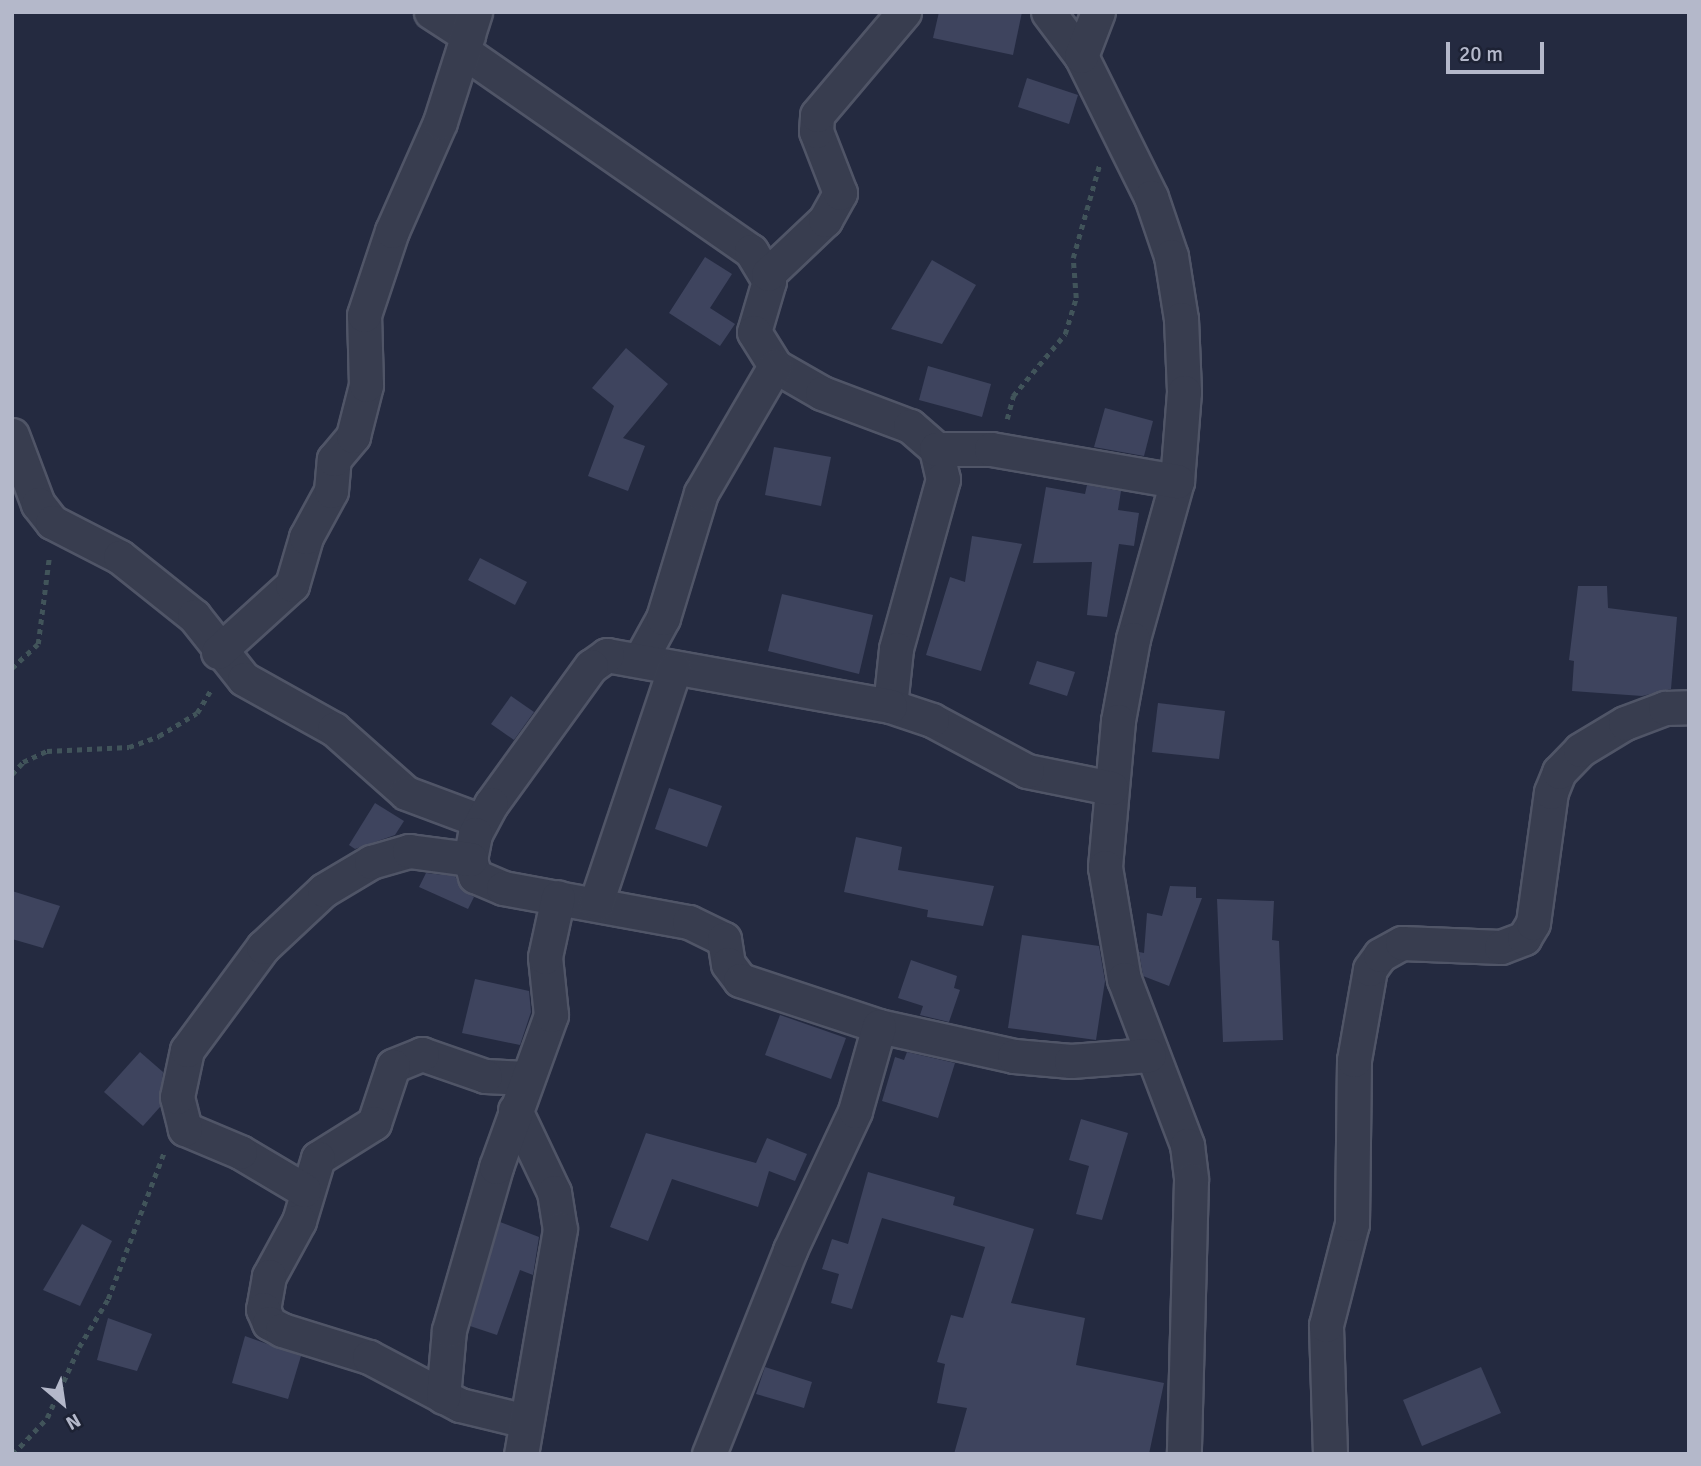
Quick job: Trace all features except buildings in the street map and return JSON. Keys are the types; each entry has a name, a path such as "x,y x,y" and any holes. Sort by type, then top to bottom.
{"street":[{"path":"431,12 468,33 751,251 768,274"},
{"path":"890,706 896,649 943,479 936,449 910,426 822,393 775,366 754,332 768,274 825,220 840,193 816,131 817,115 904,12"},
{"path":"1048,12 1081,56 1151,197 1171,256 1181,318 1184,392 1177,481 1133,639 1111,788 1105,867 1111,920 1149,1055 1180,1120 1191,1180 1184,1454"},
{"path":"1081,56 1098,12"},
{"path":"222,657 297,576 306,537 331,491 334,459 355,429 366,385 364,315 468,33"},
{"path":"640,660 663,618 701,493 775,366"},
{"path":"12,435 38,504 52,522 120,557 194,616 222,657 265,693 354,743 407,793 481,821"},
{"path":"936,449 1003,451 1177,481"},
{"path":"1111,788 1027,771 932,720 890,706 674,670 607,654 595,660 481,821 470,859 475,876 485,883 689,922 724,939 728,964 740,980 879,1026 1014,1056 1072,1060 1149,1055"},
{"path":"596,903 674,670"},
{"path":"1330,1454 1326,1325 1352,1224 1354,1060 1370,969 1381,955 1402,943 1501,947 1524,938 1534,923 1551,792 1559,772 1580,750 1625,723 1665,708 1689,707"},
{"path":"304,1190 240,1152 190,1133 180,1120 180,1068 193,1038 231,984 294,913 324,890 387,856 422,851 470,859"},
{"path":"443,1397 449,1330 526,1077 553,1003 544,977 558,897"},
{"path":"709,1454 790,1250 855,1111 879,1026"},
{"path":"526,1077 485,1076 422,1054 402,1059 387,1076 374,1123 322,1154 304,1190 299,1222 263,1300 269,1323 369,1357 443,1397 526,1421"},
{"path":"516,1110 554,1192 559,1229 521,1454"}],"path":[{"path":"1003,451 1013,396 1058,349 1074,309 1073,258 1113,119"},
{"path":"12,668 33,651 40,635 52,522"},
{"path":"12,774 23,762 47,751 129,747 159,736 197,713 222,657"},
{"path":"13,1454 47,1418 79,1347 108,1299 180,1120"}]}
